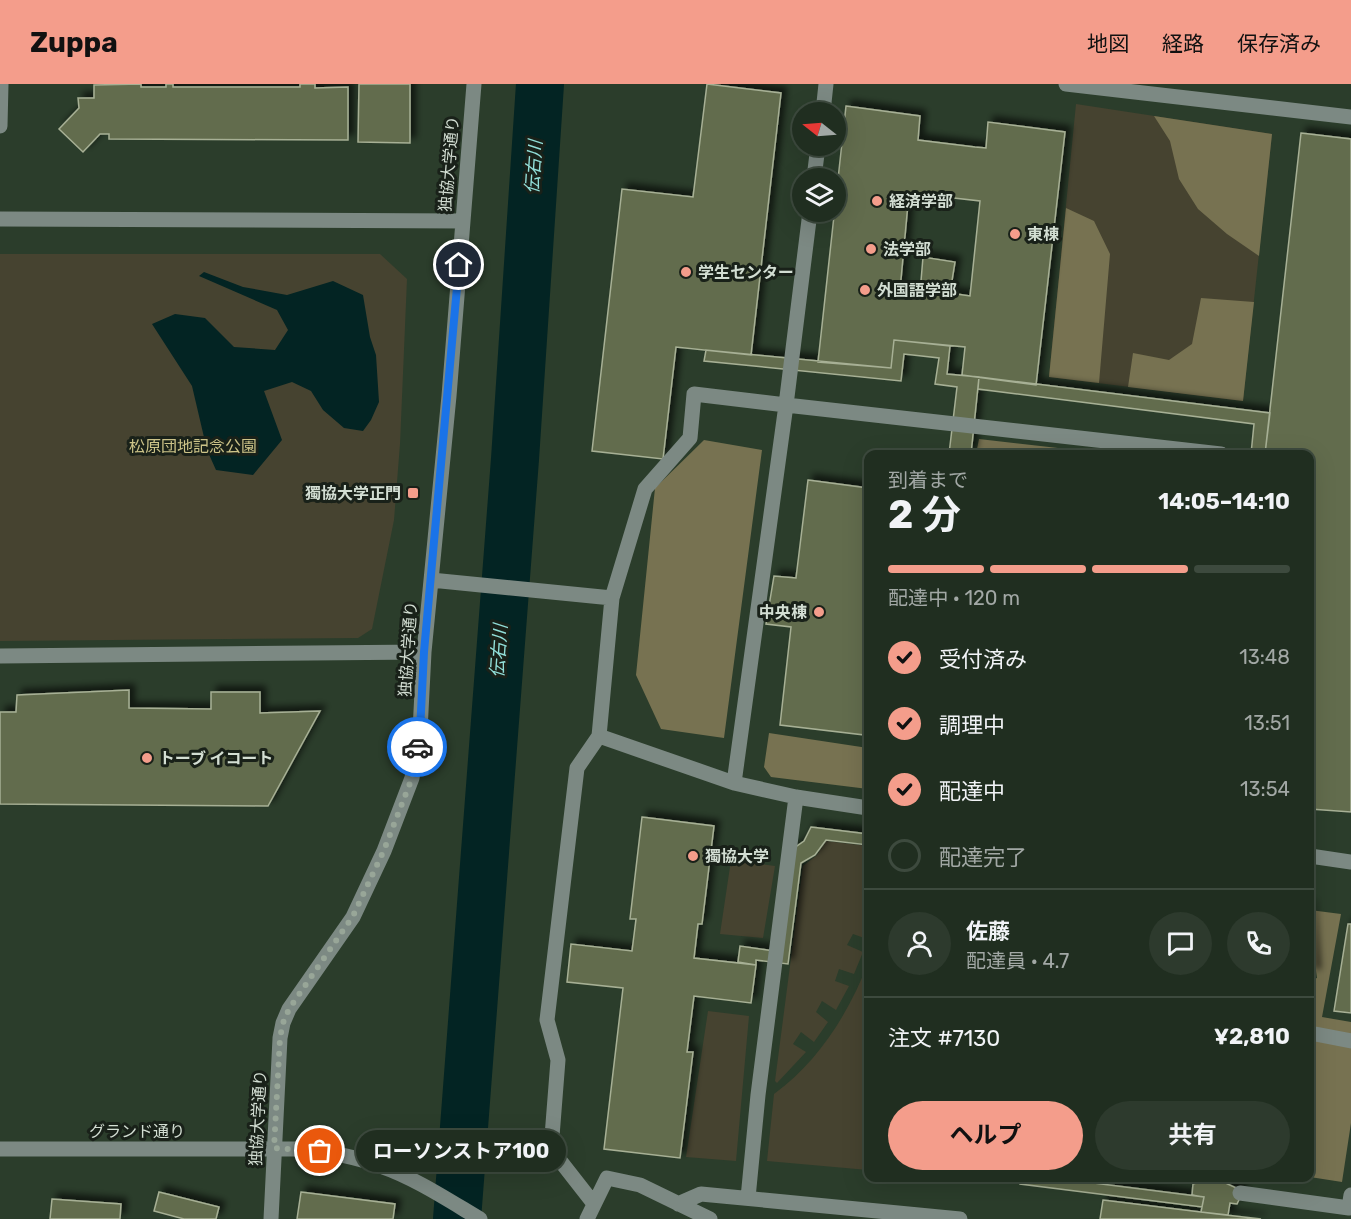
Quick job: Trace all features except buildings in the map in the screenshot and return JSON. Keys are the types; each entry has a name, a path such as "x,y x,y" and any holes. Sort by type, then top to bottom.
{"street":[{"path":"0,126 1,84"},
{"name":"独協大学通り","path":"270,1219 280,1038 283,1023 289,1009 353,916 384,850 412,778 420,731 424,652 474,84"},
{"path":"824,102 826,84"},
{"path":"1066,84 1351,117"},
{"path":"0,219 463,221"},
{"path":"734,783 809,222"},
{"path":"594,1204 551,1149 558,1060 547,1020 577,768 599,736 612,598 645,489 690,438 694,394 1185,450"},
{"path":"431,580 612,598"},
{"path":"0,656 424,652"},
{"path":"599,736 734,783 796,797 864,807"},
{"path":"748,1198 758,1095 796,797"},
{"path":"1314,857 1351,862"},
{"path":"1314,1034 1351,1041"},
{"name":"グランド通り","path":"0,1149 307,1149 333,1153 382,1166 475,1216"},
{"path":"587,1219 607,1178 640,1185 710,1219"},
{"path":"1240,1193 1349,1207"},
{"path":"678,1204 701,1194 960,1219"}],"green space":[{"path":"1076,104 1272,134 1243,401 1049,377"},
{"name":"松原団地記念公園","path":"0,254 380,254 407,279 400,444 394,520 372,629 358,638 0,641"},
{"path":"826,841 864,846 864,938 853,934 847,945 863,952 854,974 839,969 835,981 849,986 836,1010 822,1001 816,1012 828,1022 814,1042 801,1032 793,1044 806,1052 777,1083 775,1081 803,866 817,855"},
{"path":"731,860 775,866 763,938 720,934"},
{"path":"864,972 864,1170 767,1161 774,1094 805,1067 818,1052 842,1018"},
{"path":"708,1011 749,1016 736,1161 686,1157"}],"shaded area":[{"path":"1154,116 1272,134 1259,256 1227,234 1198,209 1179,179 1170,141"},
{"path":"1066,208 1094,221 1110,254 1099,383 1049,377"},
{"path":"1201,298 1254,302 1243,401 1128,387 1133,353 1169,360 1192,344"},
{"path":"979,439 1076,450 977,450"},
{"path":"704,440 762,450 724,738 661,729 636,675 655,488"},
{"path":"769,733 864,747 864,789 771,777 764,767"},
{"path":"1314,911 1341,914 1322,1017 1351,1022 1351,1123 1342,1182 1314,1178 1314,979 1317,978 1314,956"}],"water":[{"path":"204,272 243,287 287,295 333,281 363,295 370,337 376,355 379,402 363,431 344,428 323,410 311,391 292,382 264,391 282,440 253,475 216,470 207,450 192,386 152,324 175,314 205,318 234,347 275,350 288,330 277,310 199,276"}],"waterway":[{"name":"伝右川","path":"457,1219 515,459 540,84"}],"way so far":[{"path":"320,1151 274,1148 280,1038 283,1023 289,1009 353,916 384,850 412,778 417,747"}],"place":[{"name":"経済学部","path":"877,201"},
{"name":"東棟","path":"1015,234"},
{"name":"法学部","path":"871,249"},
{"name":"学生センター","path":"686,272"},
{"name":"外国語学部","path":"865,290"},
{"name":"獨協大学正門","path":"413,493"},
{"name":"中央棟","path":"819,612"},
{"name":"トーブ イコート","path":"147,758"},
{"name":"獨協大学","path":"693,856"},
{"name":"ローソンストア100","path":"320,1151"}],"route":[{"path":"417,747 459,265"}]}
